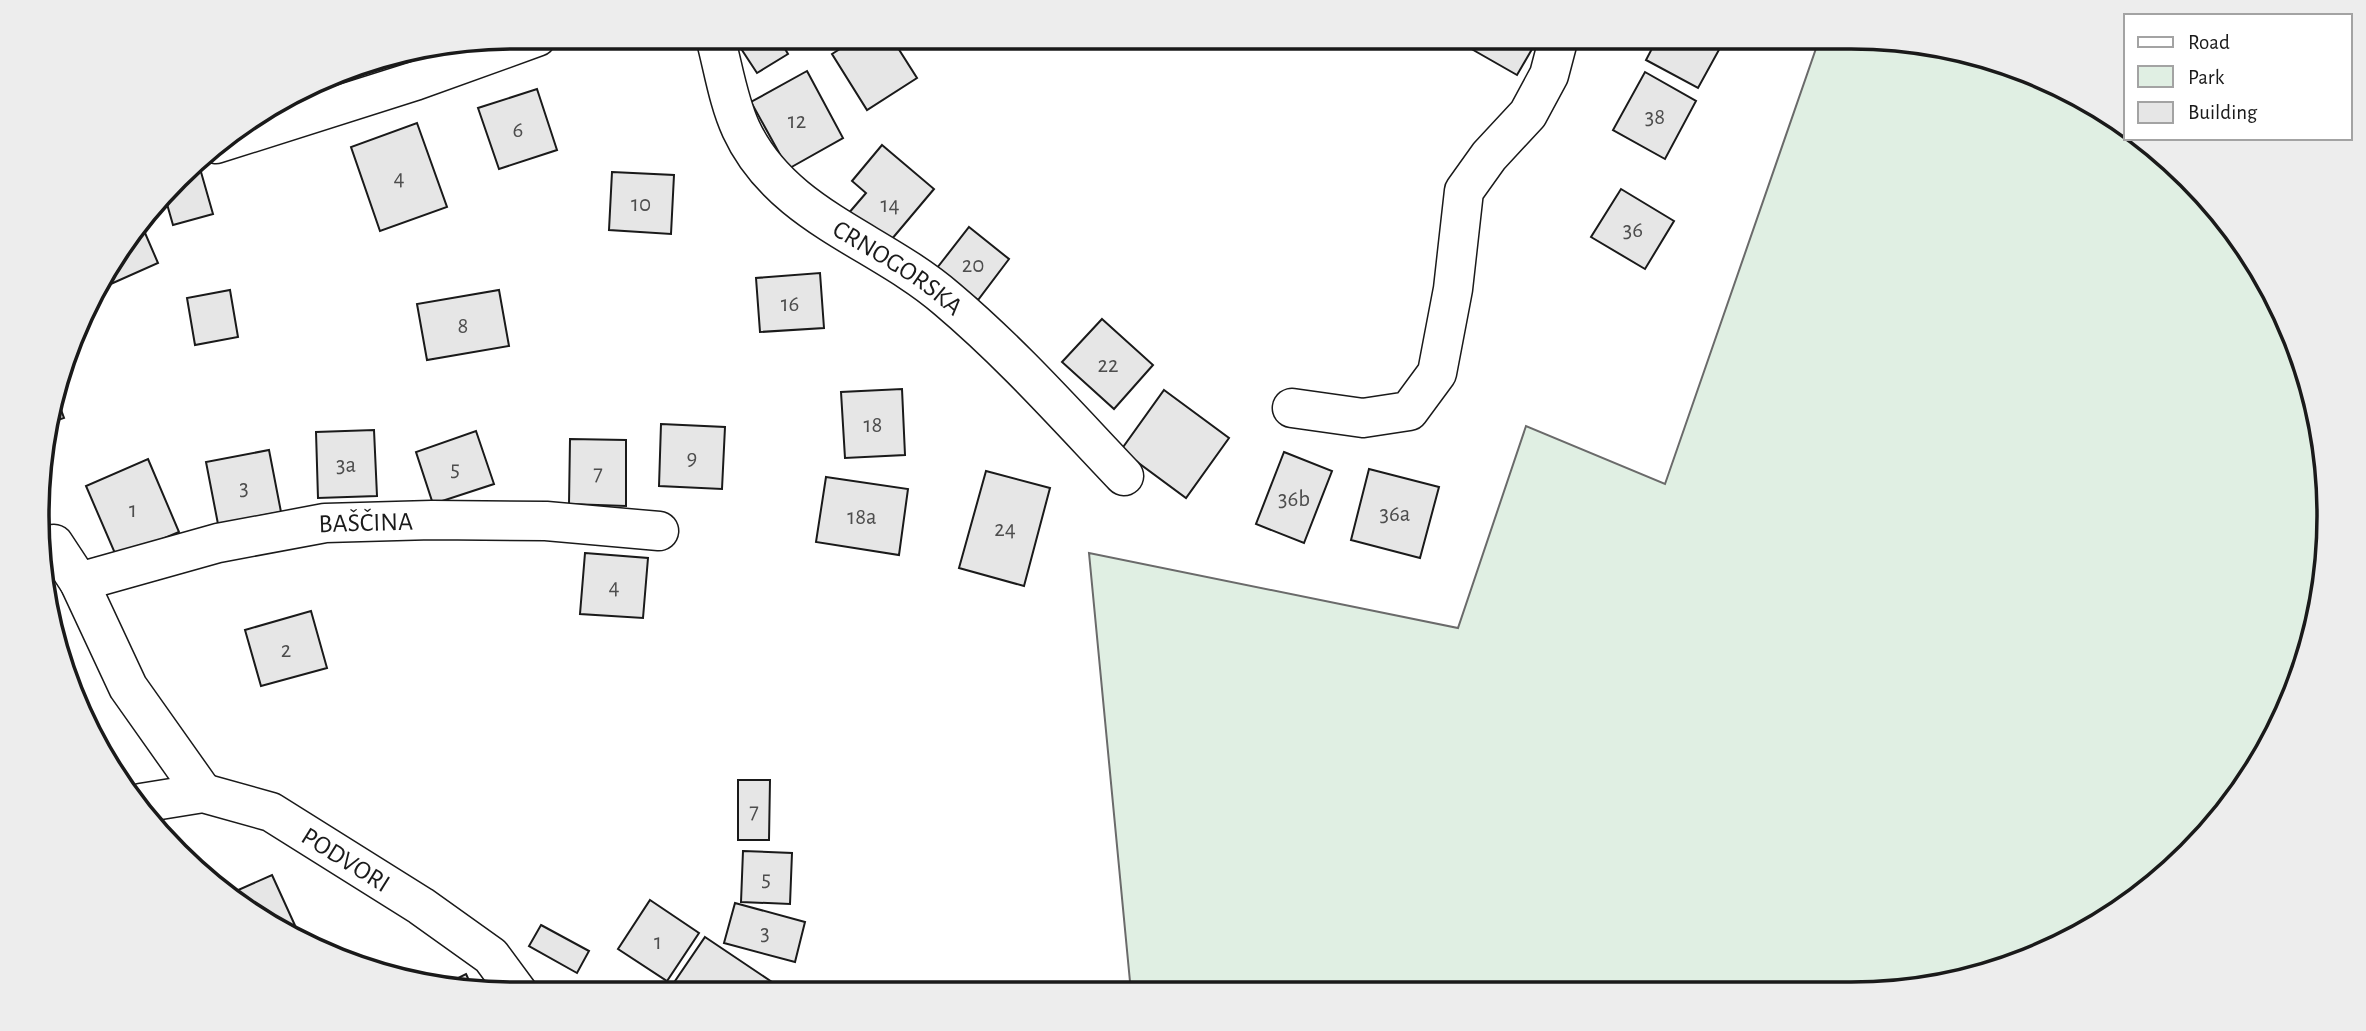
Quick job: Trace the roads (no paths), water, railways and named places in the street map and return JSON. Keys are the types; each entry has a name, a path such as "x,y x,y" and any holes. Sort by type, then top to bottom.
{"street":[{"path":"247,134 415,81 503,49"},
{"name":"CRNOGORSKA","path":"718,49 740,127 761,164 794,198 944,296 997,343 1124,476"},
{"path":"1292,408 1363,418 1409,411 1437,373 1454,289 1464,191 1489,156 1528,114 1549,75 1556,49"},
{"name":"BAŠČINA","path":"79,582 219,543 325,523 432,520 546,522 659,531"},
{"path":"54,544 79,582 128,687 203,793"},
{"name":"PODVORI","path":"147,802 203,793 271,811 491,956 510,982"}]}
